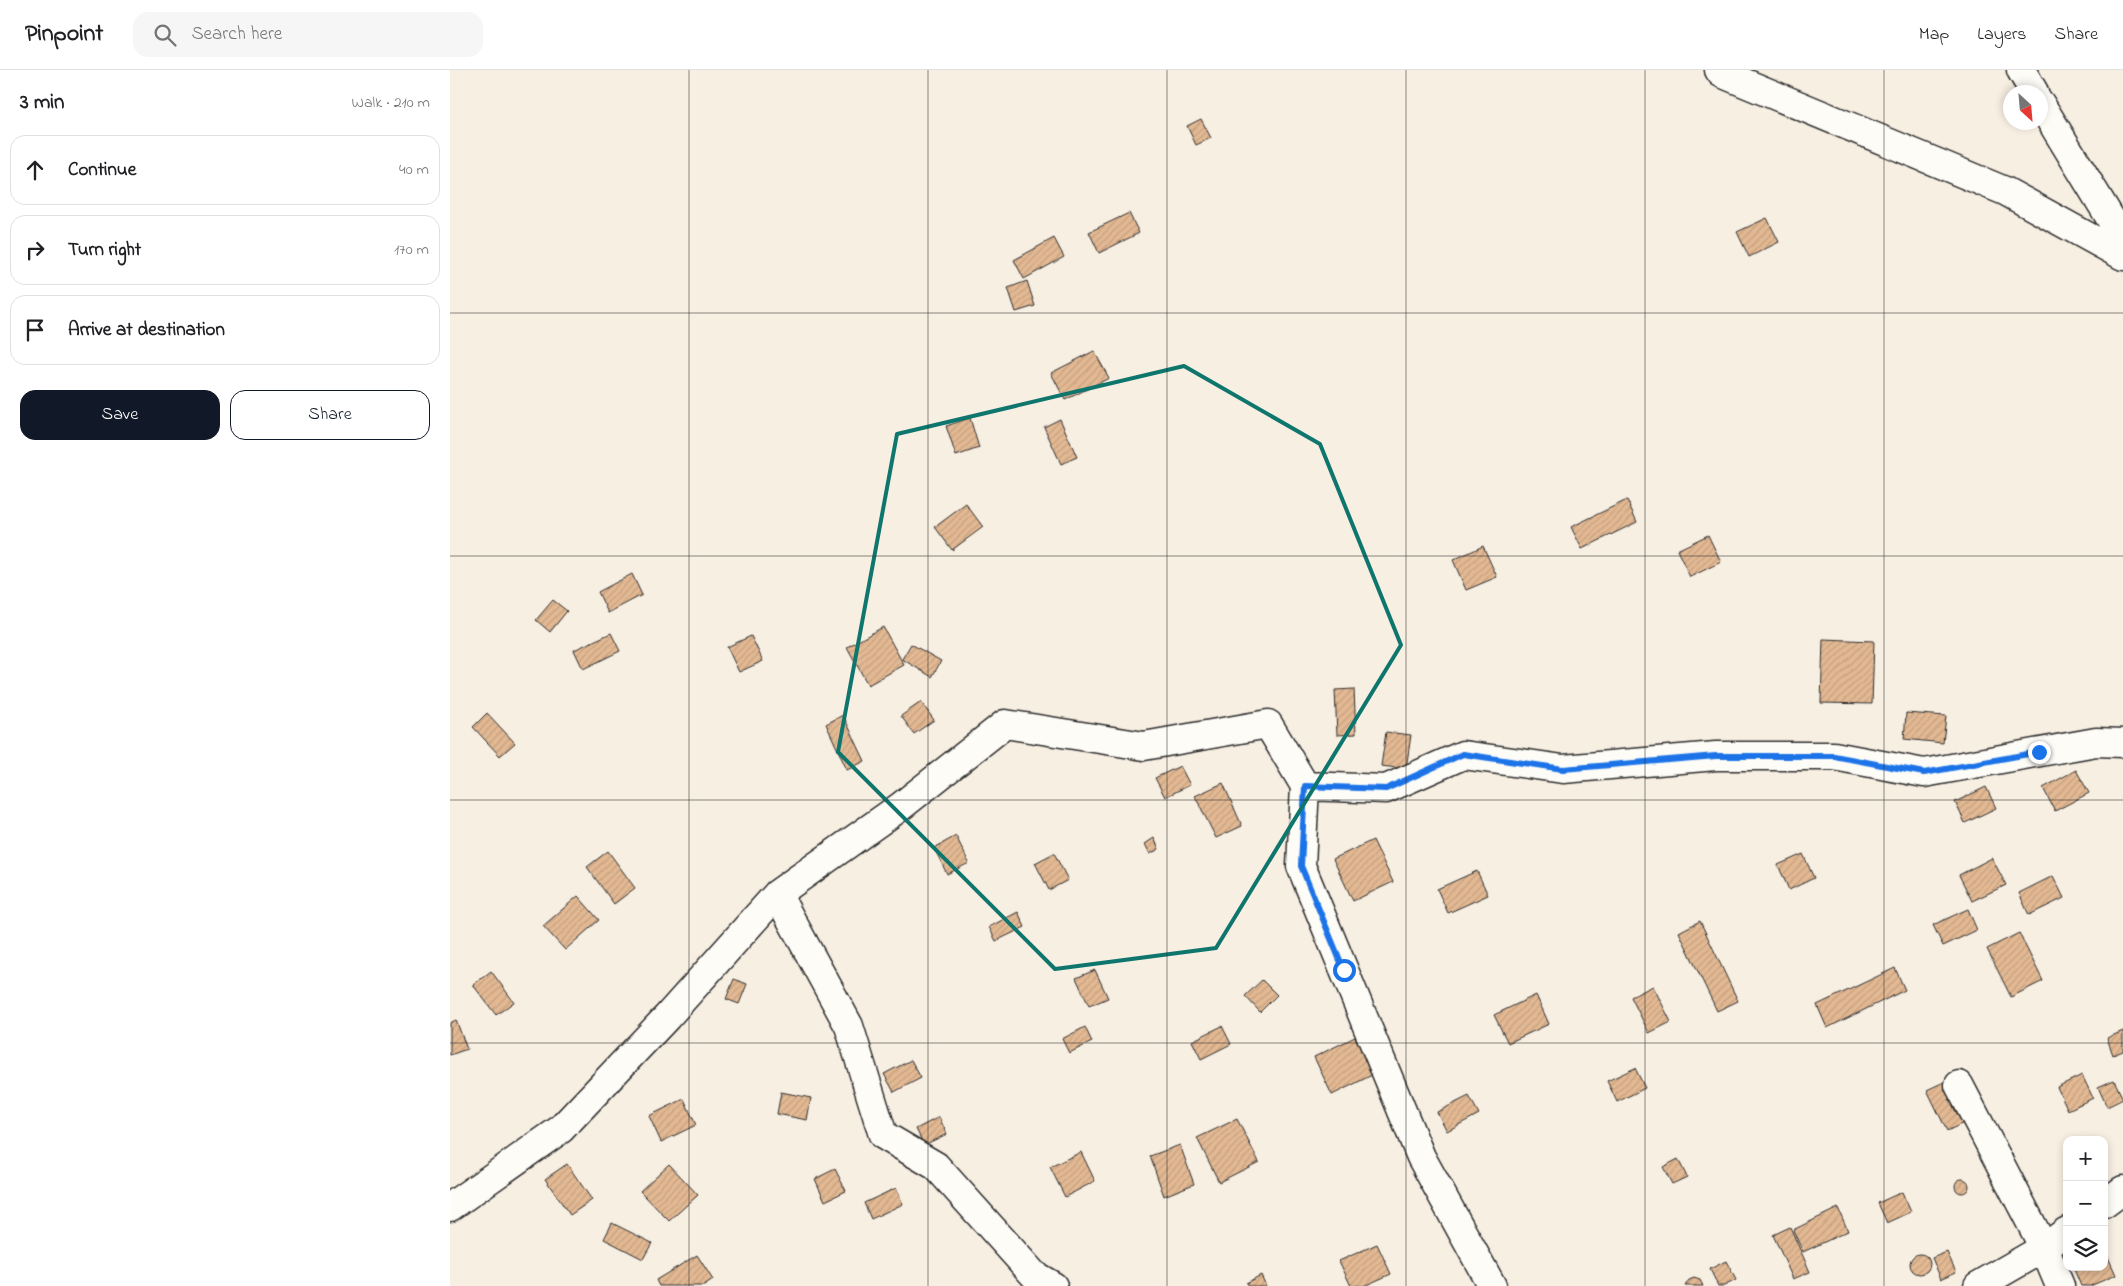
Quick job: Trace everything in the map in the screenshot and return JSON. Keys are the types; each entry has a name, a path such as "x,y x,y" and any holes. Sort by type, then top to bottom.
{"street":[{"path":"1719,70 1730,77 2005,191 2123,256"},
{"path":"2021,70 2030,85"},
{"path":"2048,116 2123,239"},
{"path":"450,1207 562,1129 668,1017 777,894 900,807 1005,724 1144,746 1268,724 1305,786 1301,866 1421,1157 1492,1286"},
{"path":"1305,786 1386,789 1463,754 1563,769 1716,756 1834,756 1924,773 2096,742 2123,743"},
{"path":"777,894 849,1026 882,1135 936,1166 1034,1275 1053,1286"},
{"path":"1959,1085 2044,1248 2060,1286"},
{"path":"2108,1201 2123,1190"},
{"path":"1978,1286 2044,1248 2063,1234"}],"highlighted area":[{"path":"1184,366 1320,444 1401,645 1216,948 1055,969 838,752 897,434"}],"building":[{"path":"1201,119 1211,138 1196,145 1187,126"},
{"path":"1129,213 1139,233 1099,253 1089,232"},
{"path":"1767,218 1779,242 1749,257 1737,232"},
{"path":"1054,238 1064,257 1024,279 1014,260"},
{"path":"1027,281 1035,306 1016,312 1008,288"},
{"path":"1094,351 1109,378 1065,400 1051,373"},
{"path":"970,418 979,448 956,456 946,426"},
{"path":"1060,419 1077,457 1061,464 1044,427"},
{"path":"1627,500 1637,522 1582,549 1571,527"},
{"path":"966,504 983,527 952,550 935,527"},
{"path":"1708,535 1721,562 1690,577 1677,550"},
{"path":"1483,546 1497,577 1466,590 1453,560"},
{"path":"632,574 642,595 608,613 598,592"},
{"path":"553,600 567,611 550,632 536,620"},
{"path":"883,627 904,665 868,685 847,647"},
{"path":"611,633 620,651 583,669 574,650"},
{"path":"751,636 763,661 739,672 727,647"},
{"path":"1823,639 1874,641 1872,704 1821,703"},
{"path":"911,644 941,661 932,677 902,659"},
{"path":"1354,689 1356,734 1337,735 1335,690"},
{"path":"921,702 934,720 914,734 901,716"},
{"path":"487,713 515,743 500,756 473,727"},
{"path":"1906,713 1946,716 1943,743 1904,739"},
{"path":"843,715 865,761 847,770 826,724"},
{"path":"1386,732 1411,735 1406,769 1381,766"},
{"path":"1180,766 1190,785 1165,797 1155,778"},
{"path":"2076,770 2089,793 2055,811 2043,788"},
{"path":"1223,783 1242,826 1216,838 1195,796"},
{"path":"1986,787 1996,808 1965,823 1955,802"},
{"path":"956,836 969,863 947,874 934,848"},
{"path":"1154,838 1159,849 1150,854 1145,844"},
{"path":"1373,840 1393,882 1353,901 1333,859"},
{"path":"608,851 635,888 614,904 587,867"},
{"path":"1054,853 1068,880 1049,890 1035,863"},
{"path":"1803,854 1814,878 1789,890 1778,865"},
{"path":"1992,858 2006,885 1972,901 1959,875"},
{"path":"1477,871 1488,895 1448,913 1437,889"},
{"path":"2053,876 2064,898 2029,915 2019,893"},
{"path":"578,896 599,920 565,950 543,926"},
{"path":"1968,909 1977,930 1943,946 1933,925"},
{"path":"1018,912 1025,927 996,941 989,927"},
{"path":"1700,921 1738,1001 1717,1011 1679,932"},
{"path":"2019,933 2043,981 2011,997 1987,949"},
{"path":"1895,968 1905,990 1827,1028 1817,1005"},
{"path":"1095,970 1108,998 1089,1006 1076,978"},
{"path":"491,971 514,1002 496,1015 473,985"},
{"path":"734,979 747,984 739,1004 726,999"},
{"path":"1262,980 1277,995 1260,1012 1245,996"},
{"path":"1653,986 1671,1022 1649,1033 1631,997"},
{"path":"1536,995 1549,1024 1508,1043 1494,1015"},
{"path":"456,1020 467,1049 450,1055 450,1023"},
{"path":"1222,1026 1231,1044 1201,1059 1192,1041"},
{"path":"1085,1027 1092,1042 1069,1053 1062,1039"},
{"path":"2123,1031 2123,1051 2113,1055 2107,1038"},
{"path":"1355,1037 1374,1074 1332,1095 1314,1057"},
{"path":"911,1060 921,1078 894,1092 884,1074"},
{"path":"1635,1068 1645,1088 1617,1102 1607,1081"},
{"path":"2082,1075 2093,1098 2068,1110 2057,1087"},
{"path":"1948,1080 1968,1121 1947,1131 1927,1090"},
{"path":"2114,1080 2123,1099 2107,1107 2098,1087"},
{"path":"781,1092 811,1098 807,1120 777,1114"},
{"path":"1469,1096 1479,1114 1447,1131 1437,1112"},
{"path":"684,1099 696,1125 661,1142 649,1116"},
{"path":"939,1117 947,1134 924,1145 916,1129"},
{"path":"1237,1119 1259,1162 1219,1182 1197,1138"},
{"path":"1180,1145 1194,1184 1164,1196 1150,1156"},
{"path":"1081,1152 1095,1181 1065,1197 1050,1167"},
{"path":"1678,1159 1687,1177 1672,1184 1663,1167"},
{"path":"567,1164 592,1200 570,1215 545,1179"},
{"path":"669,1164 698,1195 669,1221 640,1191"},
{"path":"835,1169 846,1191 825,1201 815,1179"},
{"path":"1962,1179 1967,1181 1969,1186 1967,1191 1962,1193 1957,1191 1955,1186 1957,1181"},
{"path":"896,1188 903,1204 871,1219 864,1203"},
{"path":"1902,1192 1911,1212 1887,1223 1878,1203"},
{"path":"1838,1208 1848,1231 1803,1252 1793,1230"},
{"path":"612,1223 652,1243 643,1259 604,1239"},
{"path":"1790,1227 1810,1272 1793,1279 1773,1235"},
{"path":"1377,1244 1391,1274 1364,1286 1351,1286 1339,1261"},
{"path":"1947,1252 1956,1272 1941,1279 1932,1258"},
{"path":"1916,1254 1924,1254 1930,1260 1930,1268 1924,1274 1916,1274 1910,1268 1910,1260"},
{"path":"697,1255 713,1280 704,1286 659,1286 656,1280"},
{"path":"2108,1257 2116,1275 2090,1286 2081,1286 2075,1271 2108,1271"},
{"path":"1726,1261 1736,1280 1724,1286 1718,1286 1710,1269"},
{"path":"1261,1275 1266,1286 1248,1286 1246,1283"},
{"path":"1694,1278 1700,1280 1703,1286 1685,1286 1689,1280"}],"route":[{"path":"1344,970 1301,866 1305,786 1386,789 1463,754 1563,769 1716,756 1834,756 1924,773 2039,752"}]}
